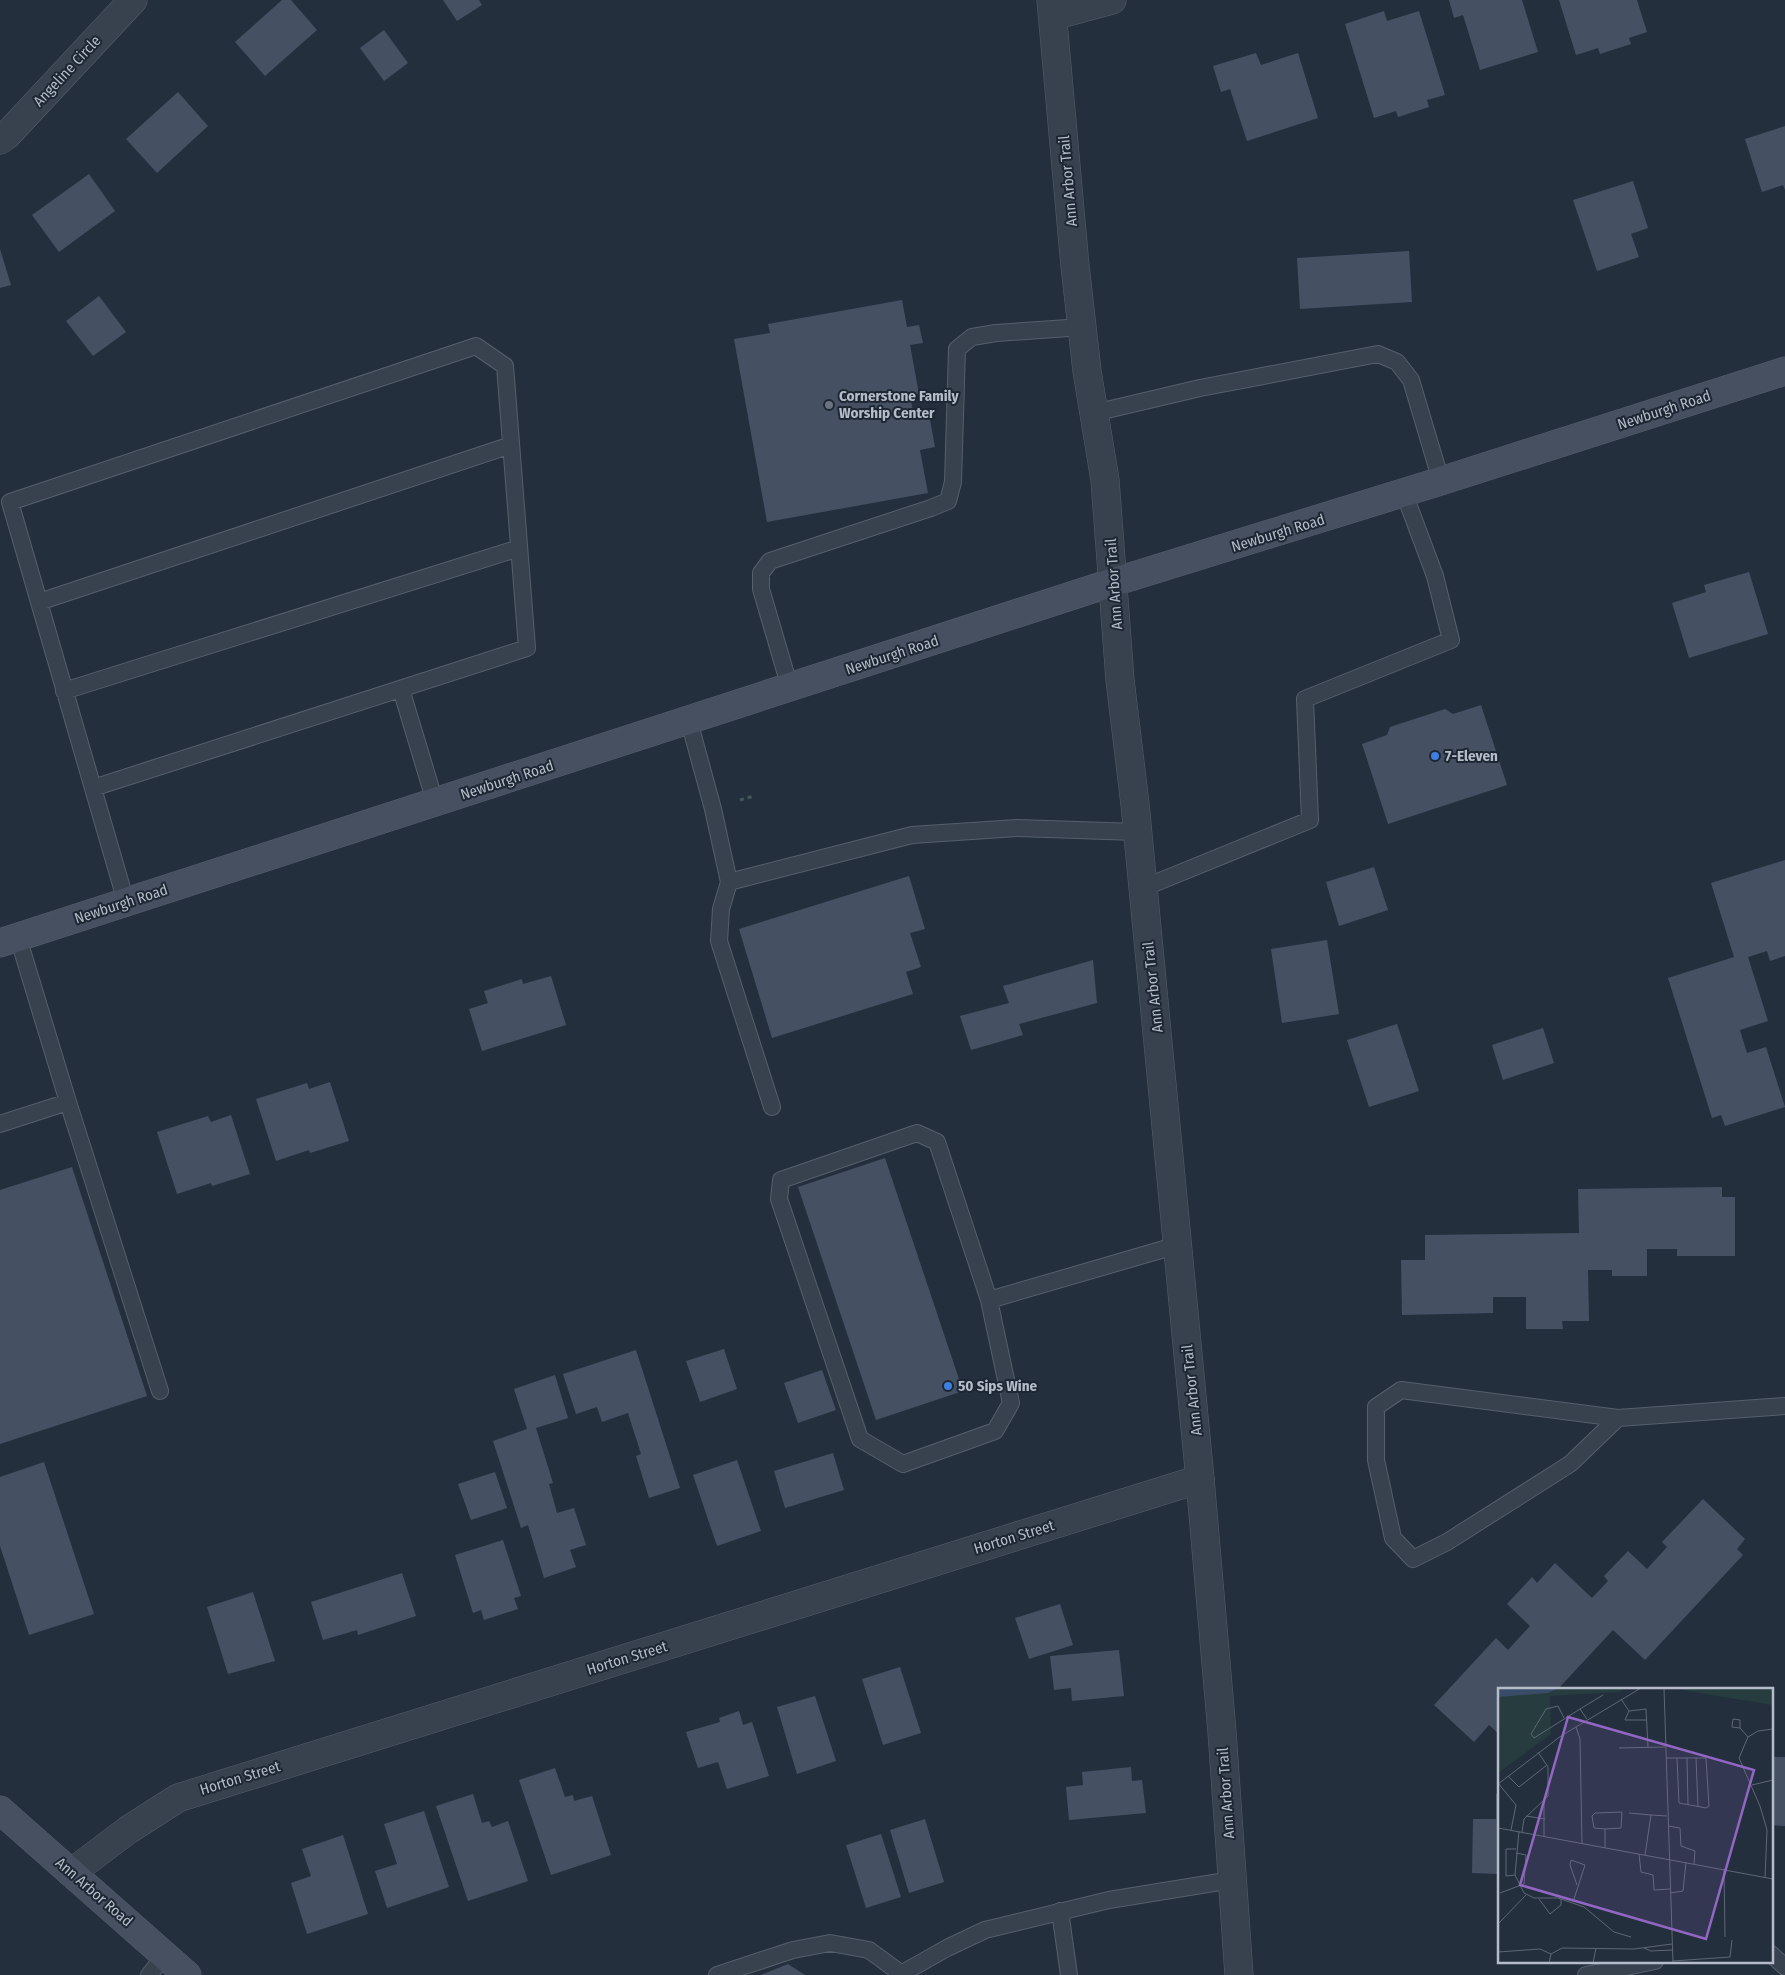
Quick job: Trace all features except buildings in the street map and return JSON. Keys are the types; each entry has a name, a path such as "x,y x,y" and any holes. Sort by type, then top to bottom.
{"main road":[{"name":"Newburgh Road","path":"9,940 1114,582 1404,493 1785,371"},
{"name":"Ann Arbor Road","path":"0,1810 71,1873 157,1965 187,1975"}],"street":[{"name":"Angeline Circle","path":"0,140 7,135 133,0"},
{"path":"1052,8 1112,0"},
{"name":"Ann Arbor Trail","path":"1052,8 1083,327 1105,480 1120,680 1143,888 1178,1245 1200,1479 1239,1975"},
{"name":"Horton Street","path":"71,1873 128,1830 178,1798 1200,1479"}],"lane":[{"path":"790,688 761,589 761,572 770,561 948,501 953,482 957,349 972,337 996,333 1083,327"},
{"path":"93,788 527,648 505,366 476,346 10,502 126,902"},
{"path":"1094,412 1200,388 1378,354 1398,362 1411,380 1441,481"},
{"path":"39,602 511,445"},
{"path":"1143,888 1310,820 1305,699 1451,640 1435,576 1404,493"},
{"path":"64,692 519,548"},
{"path":"401,689 435,802"},
{"path":"689,721 713,809 728,882 721,910 719,941 772,1107"},
{"path":"728,882 912,835 1017,828 1137,832"},
{"path":"9,940 68,1102 160,1390"},
{"path":"0,1124 68,1102"},
{"path":"917,1134 937,1142 989,1300 1011,1403 996,1431 903,1464 860,1439 779,1199 781,1180 917,1134"},
{"path":"989,1300 1178,1245"},
{"path":"1618,1418 1570,1464 1447,1542 1413,1559 1393,1538 1376,1460 1376,1407 1401,1390 1618,1418 1785,1406"},
{"path":"717,1975 793,1950 830,1943 869,1950 902,1974 946,1948 985,1930 1109,1900 1232,1880"},
{"path":"1060,1911 1069,1975"},
{"path":"1772,1955 1785,1967"},
{"path":"1586,1975 1650,1962"}],"place":[{"name":"Cornerstone Family Worship Center","path":"829,405"},
{"name":"7-Eleven","path":"1435,756"},
{"name":"50 Sips Wine","path":"948,1386"}]}
